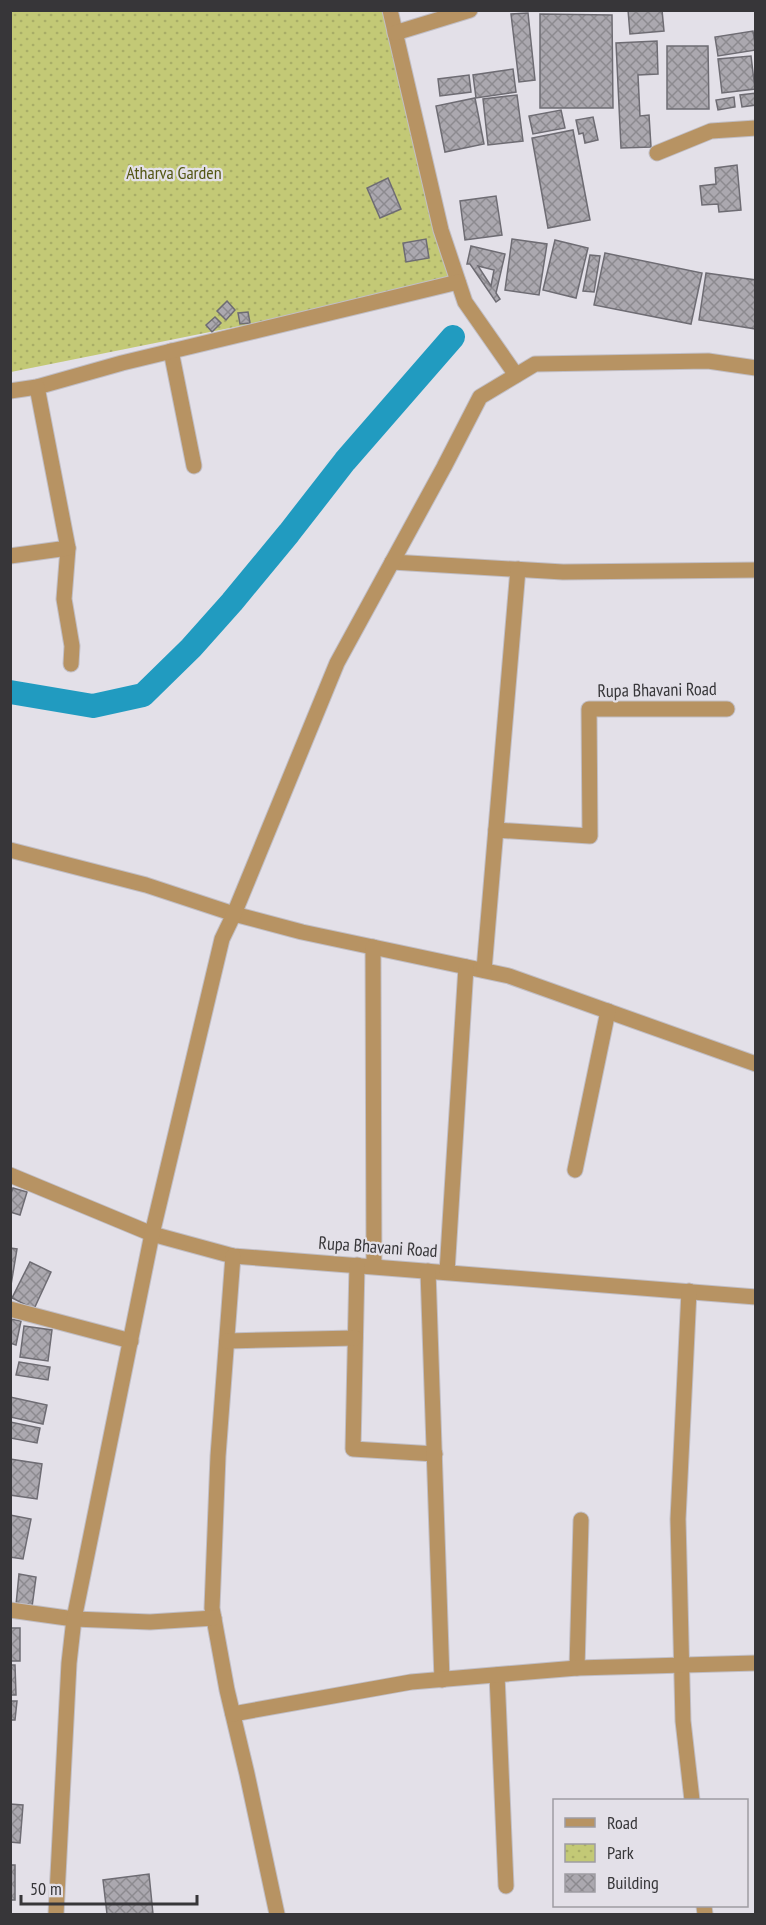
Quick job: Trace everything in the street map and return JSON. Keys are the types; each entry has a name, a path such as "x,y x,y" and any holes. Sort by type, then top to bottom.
{"street":[{"path":"390,10 441,230 458,282 465,302 516,375"},
{"path":"395,33 470,10"},
{"path":"657,153 711,131 756,128"},
{"path":"10,391 37,387 171,351 458,282"},
{"path":"171,351 194,466"},
{"path":"56,1914 69,1663 74,1619 152,1234 222,939 338,663 480,396 535,364 708,361 756,368"},
{"path":"37,387 68,548 64,599 72,646 71,664"},
{"path":"10,556 68,548"},
{"path":"393,562 563,572 756,570"},
{"path":"484,970 518,569"},
{"name":"Rupa Bhavani Road","path":"496,830 590,836 589,709 727,709"},
{"path":"10,850 146,885 234,914 302,932 509,976 756,1064"},
{"path":"373,947 374,1266"},
{"path":"447,1272 466,967"},
{"path":"575,1170 608,1011"},
{"name":"Rupa Bhavani Road","path":"10,1175 152,1234 233,1256 756,1297"},
{"path":"233,1256 218,1456 212,1608 277,1914"},
{"path":"357,1265 353,1449 435,1454"},
{"path":"428,1270 442,1680"},
{"path":"689,1291 678,1518 683,1721 692,1799"},
{"path":"10,1309 131,1341"},
{"path":"227,1341 355,1338"},
{"path":"577,1668 581,1520"},
{"path":"10,1610 74,1619 150,1622 214,1618"},
{"path":"233,1713 411,1682 577,1668 756,1663"},
{"path":"497,1675 506,1886"}],"green space":[{"name":"Atharva Garden","path":"11,11 396,11 458,282 11,372"}],"building":[{"path":"628,10 662,10 664,31 630,34"},
{"path":"528,13 535,80 519,82 511,14"},
{"path":"540,14 612,15 613,108 540,108"},
{"path":"753,31 756,50 718,56 715,37"},
{"path":"657,41 658,74 638,75 640,116 649,115 651,147 621,148 616,43"},
{"path":"667,46 708,46 709,109 667,109"},
{"path":"751,56 755,89 722,93 718,59"},
{"path":"513,69 516,92 476,98 473,75"},
{"path":"469,75 471,92 440,96 438,79"},
{"path":"756,93 756,105 742,107 740,95"},
{"path":"517,95 523,141 488,145 483,99"},
{"path":"734,97 735,107 718,110 716,100"},
{"path":"475,98 484,144 445,152 436,106"},
{"path":"561,110 565,128 533,134 529,116"},
{"path":"593,117 598,140 585,143 583,133 579,134 576,120"},
{"path":"573,130 590,220 548,228 532,138"},
{"path":"737,165 741,210 719,212 718,204 702,205 700,186 716,184 715,168"},
{"path":"388,178 401,209 380,218 367,188"},
{"path":"496,196 502,235 465,240 460,201"},
{"path":"426,239 429,258 406,262 403,243"},
{"path":"512,239 547,244 539,295 505,290"},
{"path":"555,240 588,248 576,298 543,290"},
{"path":"471,246 505,254 496,293 500,299 496,302 470,264 467,264","holes":["478,266 494,270 491,286"]},
{"path":"605,253 702,273 691,324 594,305"},
{"path":"590,255 600,256 594,292 583,291"},
{"path":"706,273 756,280 756,329 699,320"},
{"path":"227,301 235,310 226,320 217,311"},
{"path":"248,312 250,323 240,324 238,313"},
{"path":"215,317 221,323 212,332 206,325"},
{"path":"13,1188 27,1192 20,1215 10,1212 10,1196"},
{"path":"10,1248 17,1249 10,1291"},
{"path":"30,1262 51,1272 34,1309 12,1298"},
{"path":"10,1319 21,1321 16,1345 10,1343"},
{"path":"24,1326 52,1330 48,1361 20,1357"},
{"path":"19,1362 50,1367 48,1380 16,1375"},
{"path":"10,1397 47,1405 43,1424 10,1417"},
{"path":"10,1422 40,1428 37,1443 10,1438"},
{"path":"10,1459 42,1464 37,1499 10,1495"},
{"path":"10,1515 31,1519 23,1559 10,1557"},
{"path":"19,1574 36,1577 32,1607 16,1605"},
{"path":"10,1628 20,1628 20,1661 10,1661"},
{"path":"10,1665 15,1665 16,1695 10,1695"},
{"path":"10,1701 17,1701 15,1720 10,1720"},
{"path":"10,1804 23,1805 20,1843 10,1842"},
{"path":"10,1865 15,1865 15,1900 10,1900"},
{"path":"149,1874 153,1914 107,1914 103,1880"}],"waterway":[{"path":"10,692 93,706 143,695 191,648 232,602 345,461 453,337"}]}
